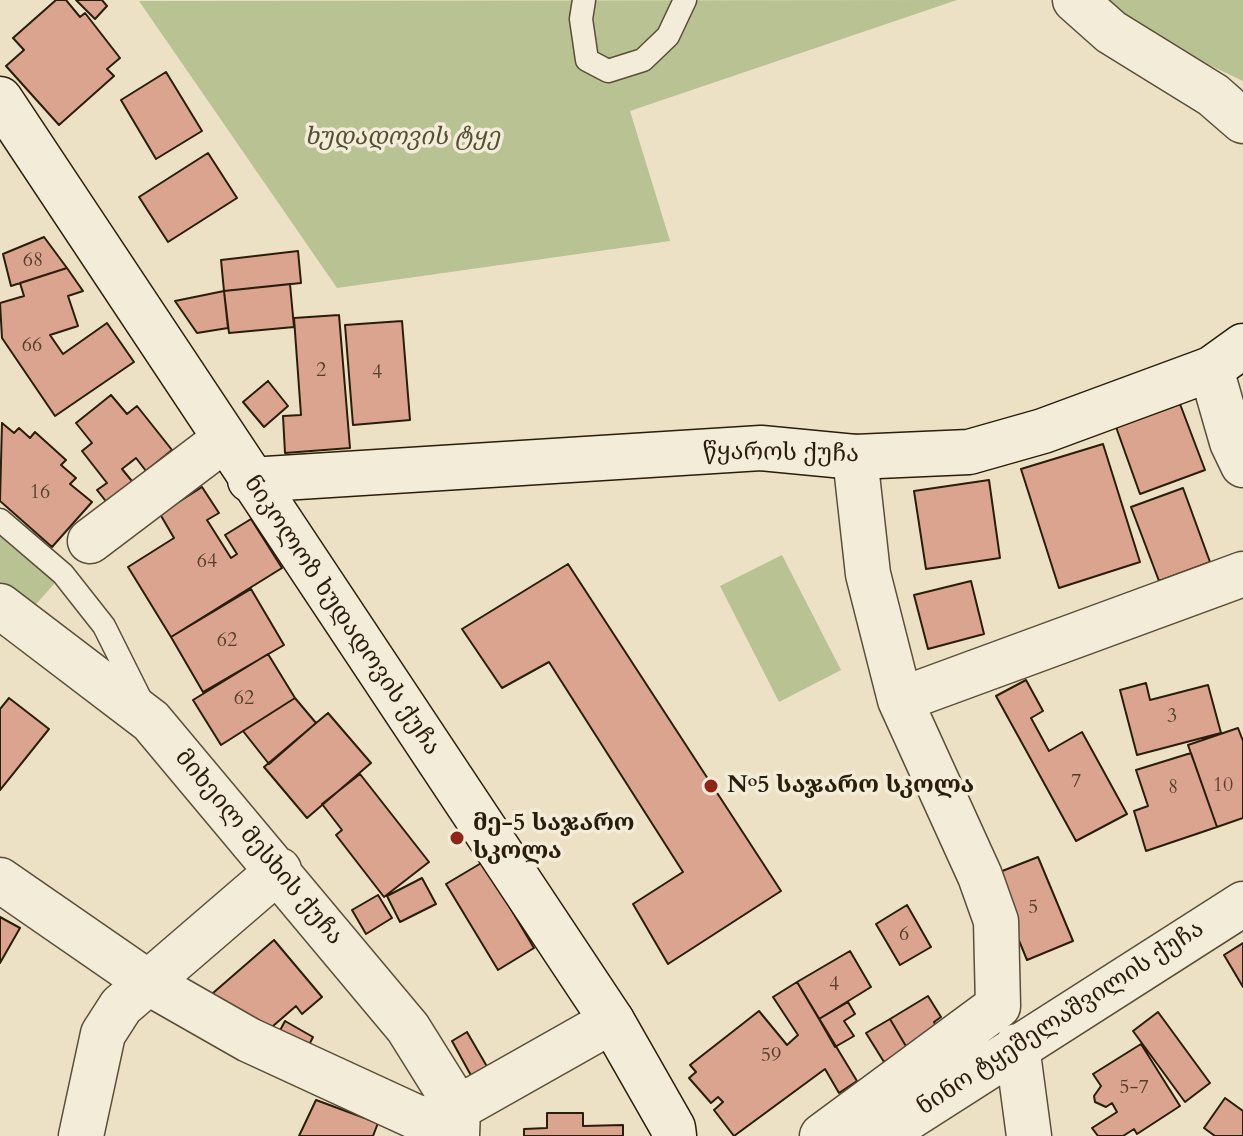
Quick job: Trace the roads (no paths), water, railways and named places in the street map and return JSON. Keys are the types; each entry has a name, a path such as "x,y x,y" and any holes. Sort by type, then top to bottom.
{"street":[{"path":"1075,0 1111,32 1213,95 1243,121"},
{"name":"ნიკოლოზ ხუდადოვის ქუჩა","path":"0,99 250,480 612,1021 673,1128 674,1136"},
{"path":"1227,358 1239,452"},
{"name":"წყაროს ქუჩა","path":"250,480 761,448 855,457 969,452 1043,431 1227,358"},
{"path":"90,541 225,439"},
{"path":"822,1136 998,1006 996,921 980,876 900,700 868,574 855,457"},
{"path":"900,700 1243,574"},
{"name":"მიხეილ მესხის ქუჩა","path":"7,625 151,721 279,870 408,1028 458,1124"},
{"path":"81,1136 103,1034 121,1006 279,870"},
{"path":"0,880 149,983 321,1076 414,1116 458,1124 612,1021"},
{"name":"ნინო ტყეშელაშვილის ქუჩა","path":"880,1136 1243,904"},
{"path":"1017,1046 1029,1136"}],"lane":[{"path":"584,0 581,19 587,60 608,71 643,60 668,36 685,0"},
{"path":"0,520 63,574 104,626 151,721"}],"place":[{"name":"№5 საჯარო სკოლა","path":"711,786"},
{"name":"მე-5 საჯარო სკოლა","path":"457,838"}],"park label":[{"name":"ხუდადოვის ტყე","path":"402,138"}]}
